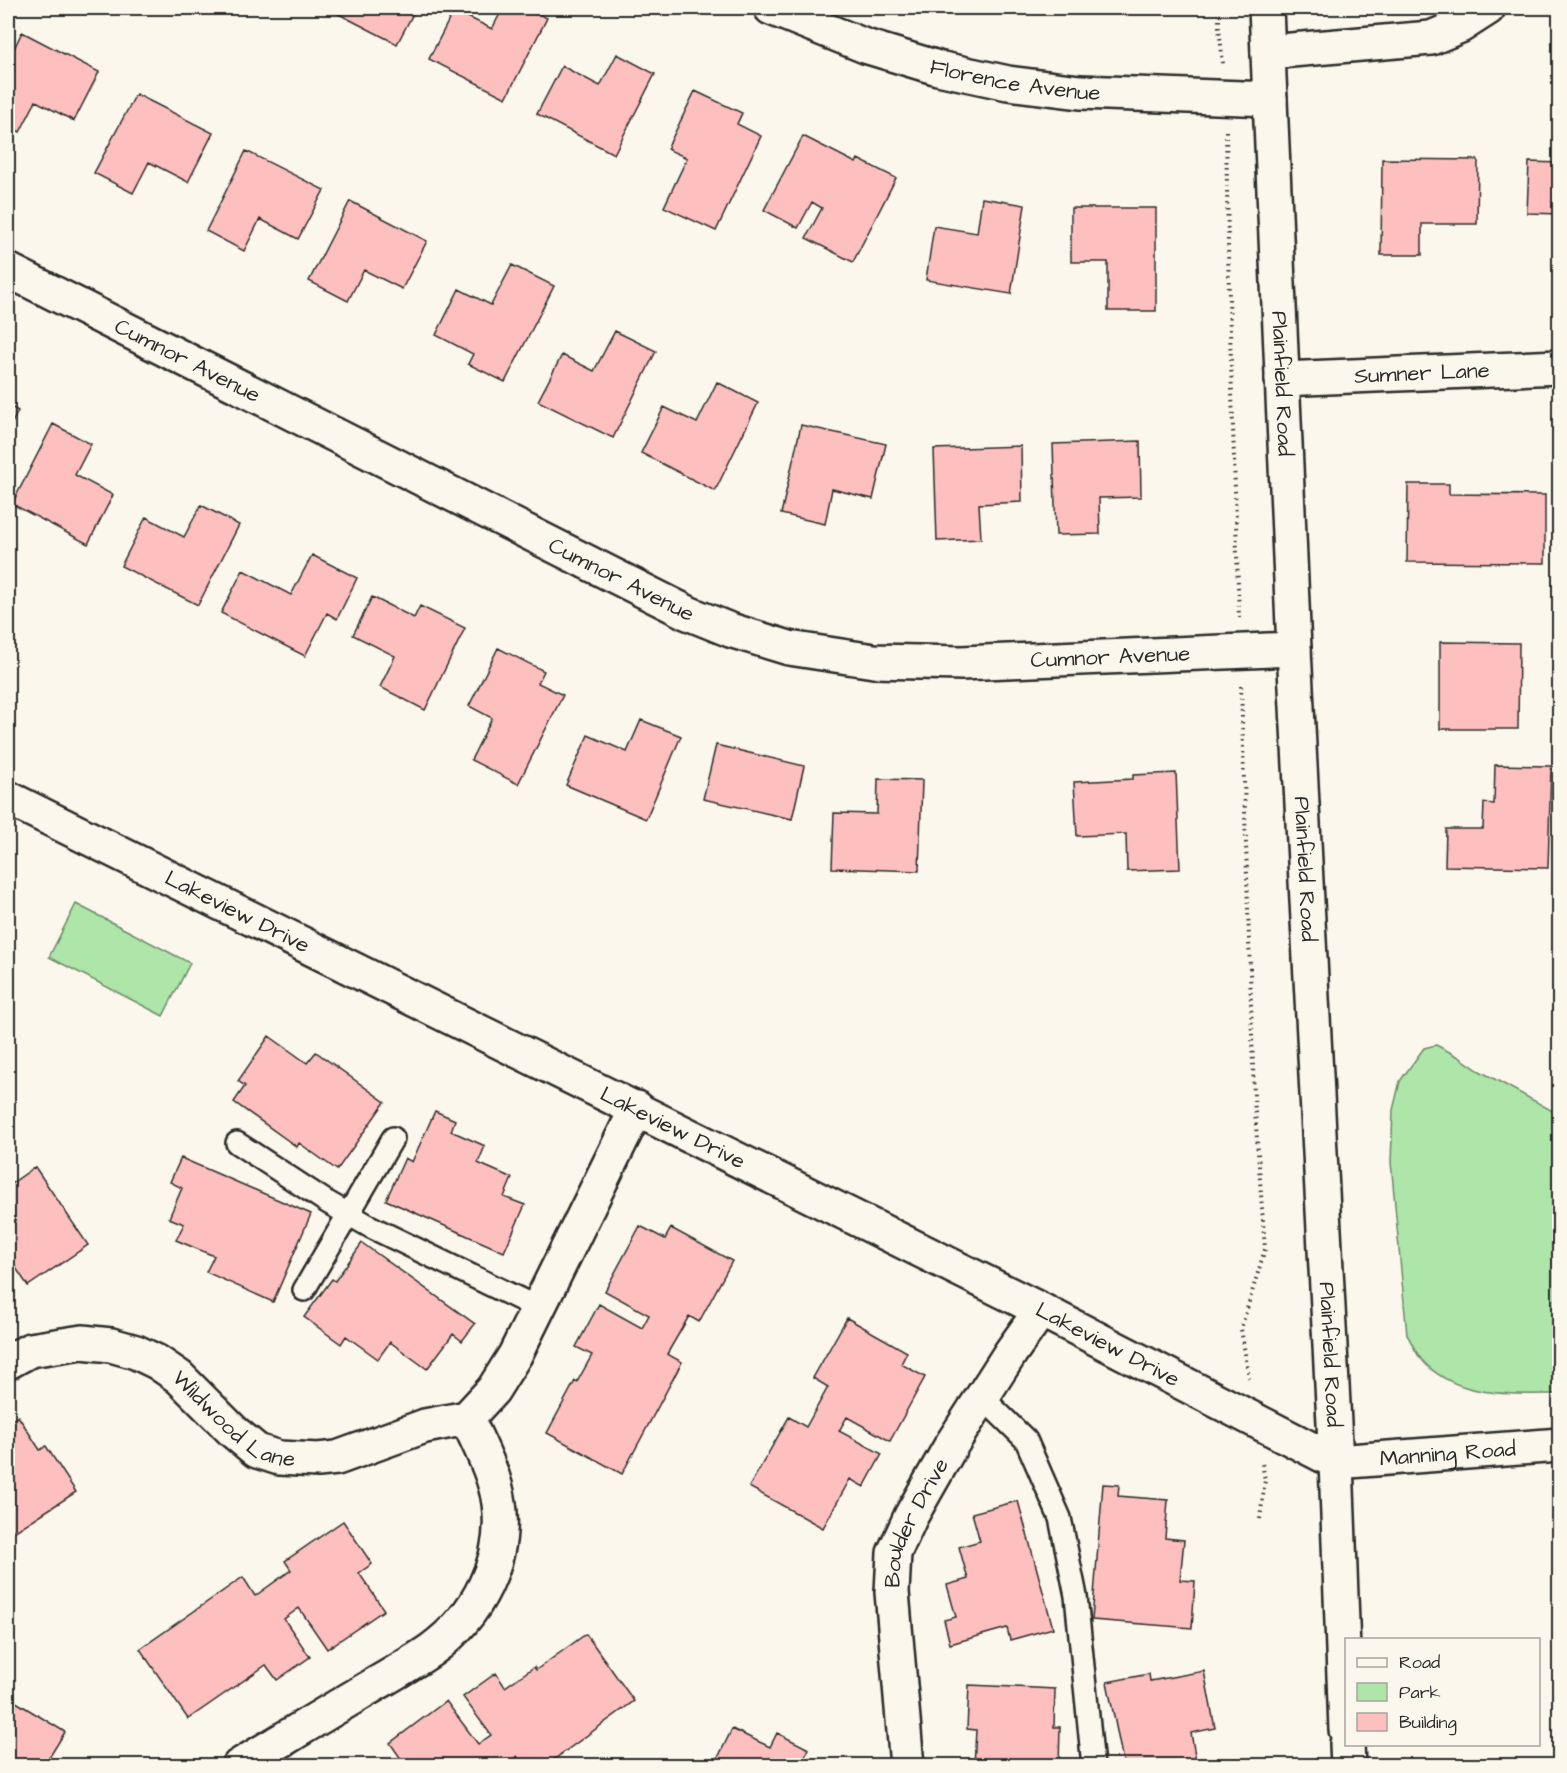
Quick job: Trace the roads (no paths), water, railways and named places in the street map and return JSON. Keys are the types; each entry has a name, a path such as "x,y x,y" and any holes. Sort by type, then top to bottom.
{"street":[{"name":"Florence Avenue","path":"771,8 865,46 938,68 1008,83 1080,92 1270,99"},
{"name":"Plainfield Road","path":"1266,8 1294,649 1336,1462 1345,1681"},
{"path":"1268,52 1431,38 1461,26 1488,8"},
{"name":"Cumnor Avenue","path":"8,270 688,613 730,630 789,648 835,657 874,661 961,663 1294,649"},
{"name":"Sumner Lane","path":"1282,379 1560,367"},
{"name":"Lakeview Drive","path":"8,798 1041,1310 1336,1462"},
{"path":"239,1766 432,1649 461,1623 479,1598 493,1569 500,1532 499,1502 489,1466 467,1418 493,1390 515,1355 637,1108"},
{"name":"Boulder Drive","path":"907,1766 892,1592 894,1553 911,1516 982,1397 1041,1310"},
{"name":"Wildwood Lane","path":"8,1362 30,1350 82,1342 111,1345 136,1352 157,1362 179,1377 234,1432 257,1450 279,1458 297,1461 337,1458 425,1425 467,1418"},
{"name":"Manning Road","path":"1336,1462 1560,1444"},
{"path":"1347,1746 1348,1766"}],"lane":[{"path":"304,1290 393,1138"},
{"path":"237,1143 371,1227 538,1308"},
{"path":"982,1397 1026,1440 1060,1518 1076,1596 1093,1766"}]}
